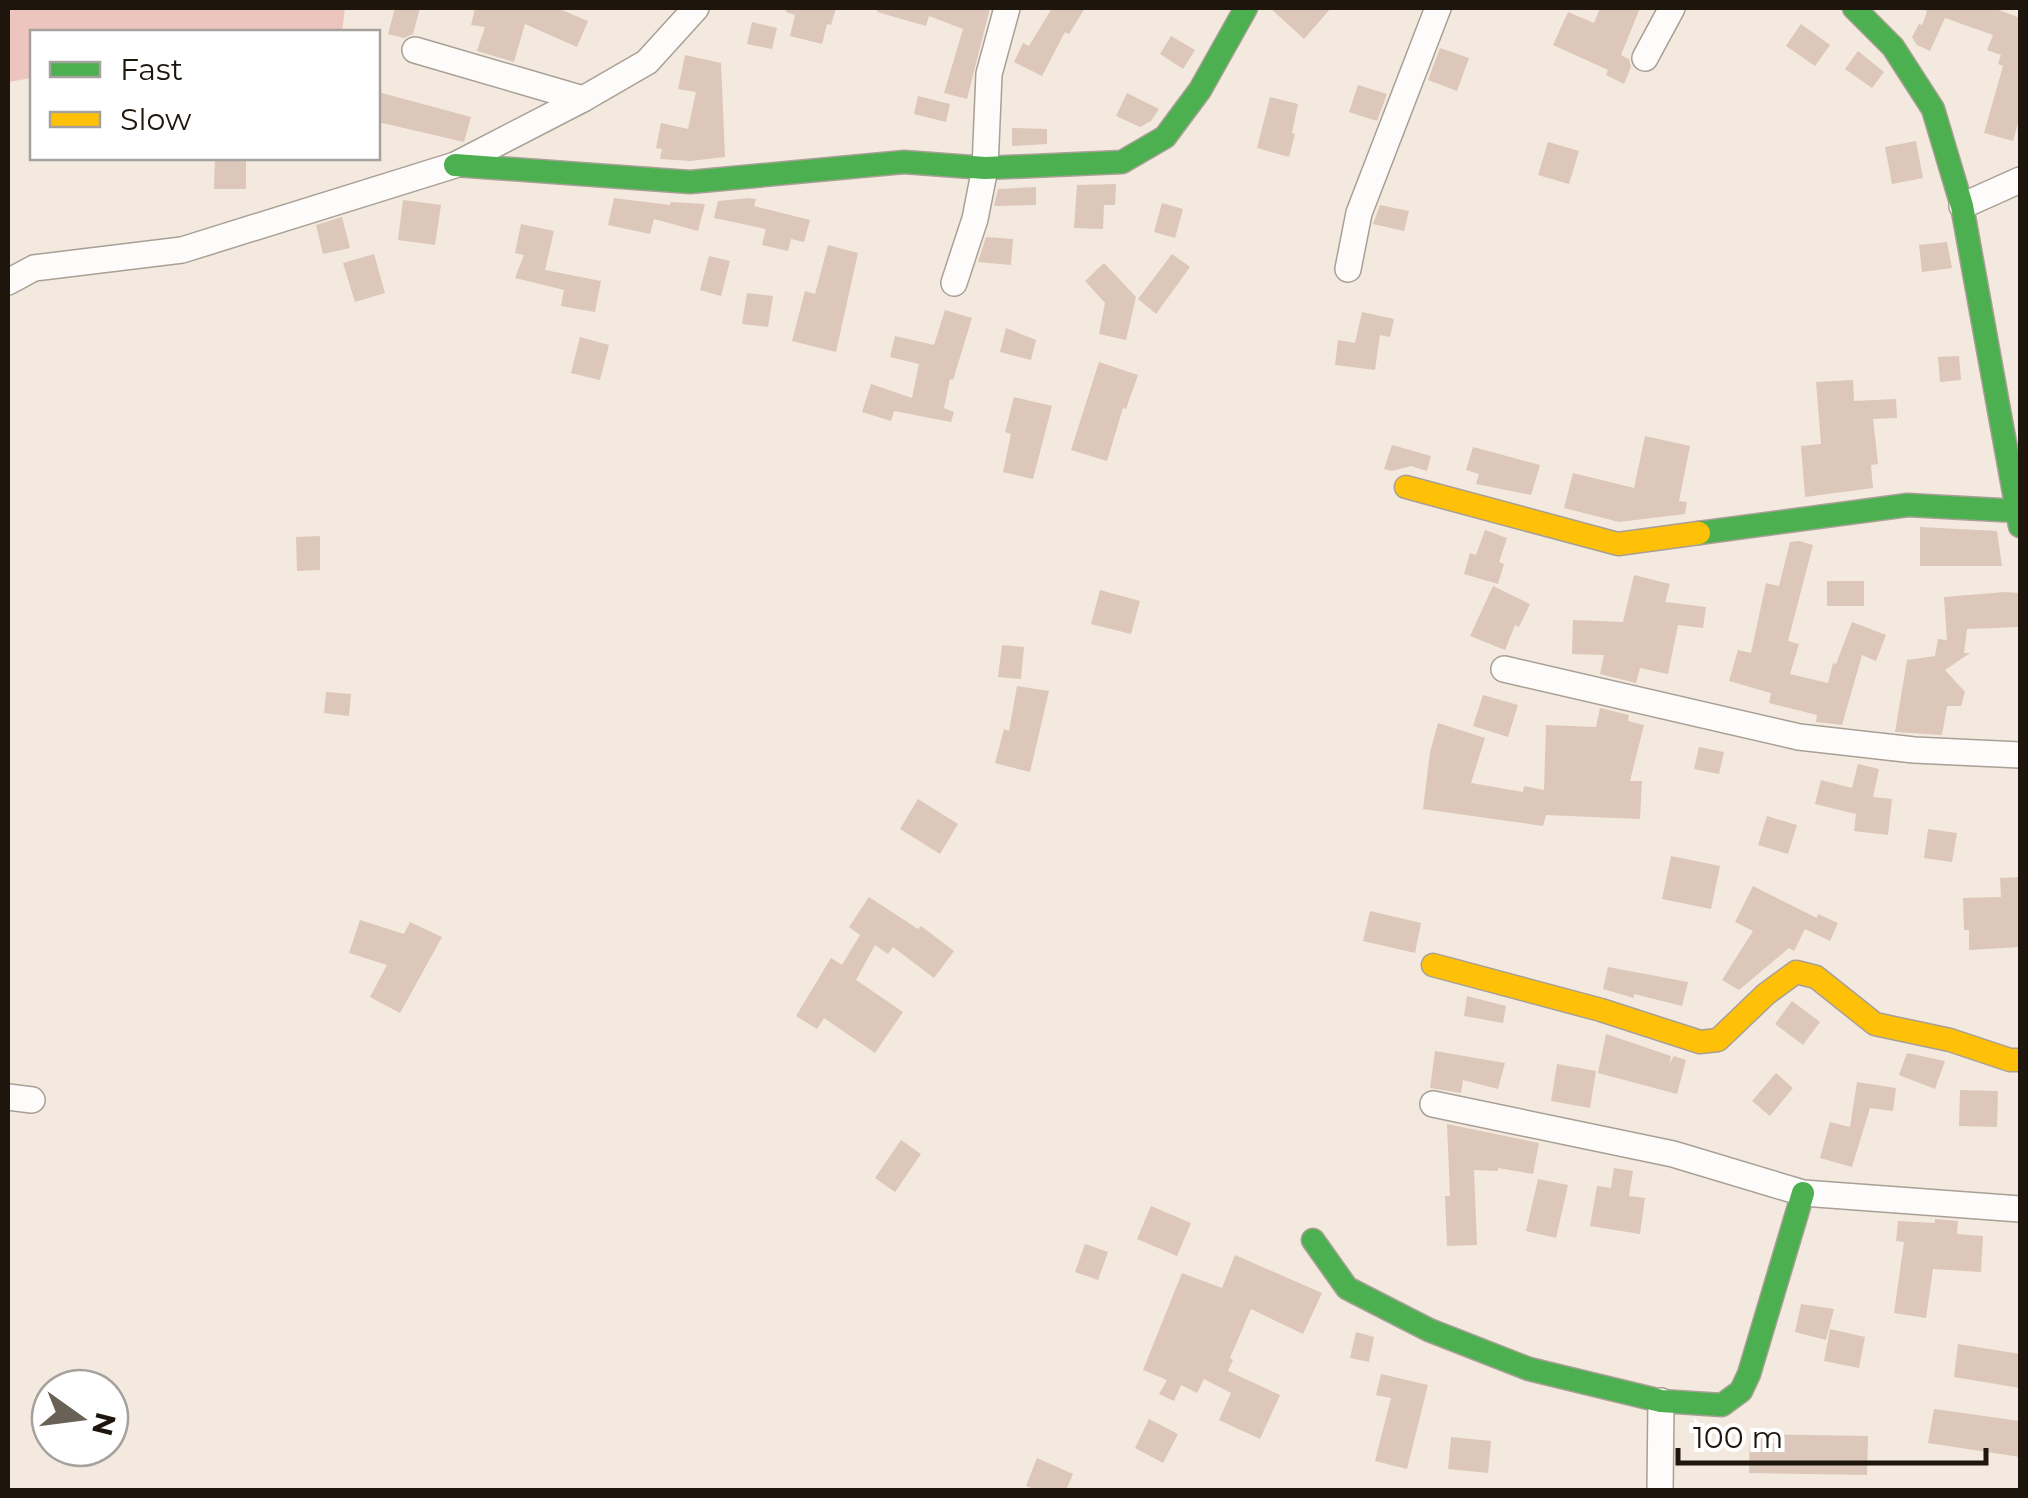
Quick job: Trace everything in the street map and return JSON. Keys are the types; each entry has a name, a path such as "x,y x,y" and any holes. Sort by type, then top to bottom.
{"street":[{"path":"8,282 34,268 182,250 455,165 583,100 647,62 696,8"},
{"path":"954,283 985,168 989,74 1007,8"},
{"path":"455,165 690,182 904,162 985,168 1122,162 1164,137 1200,90 1246,8"},
{"path":"1348,270 1359,213 1438,8"},
{"path":"1644,58 1672,8"},
{"path":"1406,487 1618,544 1908,505 2019,518 2014,457 1962,206 1933,109 1893,48 1854,8"},
{"path":"415,50 583,100"},
{"path":"1962,206 2020,180"},
{"path":"1504,669 1799,737 1914,750 2020,755"},
{"path":"1433,966 1601,1010 1700,1042 1718,1040 1766,994 1796,972 1816,977 1875,1024 2020,1060"},
{"path":"1433,1104 1673,1154 1803,1193 2020,1209"},
{"path":"1313,1240 1348,1288 1429,1330 1528,1370 1661,1401 1722,1405 1741,1391 1803,1193"},
{"path":"1660,1490 1661,1401"}],"shaded area":[{"path":"8,8 345,8 342,30 30,30 30,78 8,82"}],"building":[{"path":"395,8 420,8 413,34 404,38 388,34"},
{"path":"475,8 557,8 588,21 577,47 525,24 514,62 477,51 485,27 471,25"},
{"path":"787,8 836,8 822,44 790,36 795,15 786,12"},
{"path":"878,8 990,8 967,99 944,93 963,29 929,16 926,26 877,12"},
{"path":"1052,8 1085,8 1069,34 1065,32 1042,76 1014,62 1023,43 1029,46"},
{"path":"1270,8 1331,8 1304,39"},
{"path":"1600,8 1640,8 1621,55 1629,59 1631,67 1624,84 1606,75 1608,70 1553,45 1568,12 1594,23"},
{"path":"1923,8 1994,8 2020,18 2020,116 2013,141 1984,133 2003,66 1998,64 2001,55 1987,50 1993,35 1945,18 1930,51 1917,45 1912,37 1927,12"},
{"path":"752,22 777,28 772,49 747,44"},
{"path":"1801,24 1830,45 1815,66 1786,46"},
{"path":"1171,36 1195,50 1183,69 1160,54"},
{"path":"1440,48 1469,58 1457,91 1428,80"},
{"path":"1858,51 1884,72 1872,88 1845,69"},
{"path":"685,55 721,63 725,157 660,159 662,149 656,148 661,123 688,129 696,92 678,89"},
{"path":"1358,85 1387,94 1377,121 1349,112"},
{"path":"380,93 471,117 464,142 380,122"},
{"path":"1127,93 1159,109 1151,121 1140,127 1116,116"},
{"path":"918,96 950,104 946,122 914,114"},
{"path":"1270,97 1298,104 1289,157 1257,148"},
{"path":"1012,128 1047,129 1047,144 1012,146"},
{"path":"1916,141 1923,178 1892,184 1885,147"},
{"path":"1548,142 1579,151 1569,184 1538,175"},
{"path":"215,160 246,160 246,189 214,189"},
{"path":"1116,184 1115,205 1104,205 1103,229 1074,228 1077,185"},
{"path":"1036,187 1036,205 994,206 998,189"},
{"path":"614,198 670,205 705,204 698,231 654,219 650,234 608,225"},
{"path":"756,199 754,206 810,220 804,242 791,239 788,251 762,245 766,229 714,218 718,201"},
{"path":"403,200 441,205 435,245 398,240"},
{"path":"1162,203 1183,209 1175,238 1154,232"},
{"path":"1380,205 1409,211 1404,231 1373,224"},
{"path":"342,217 350,248 323,254 316,225"},
{"path":"521,224 554,231 545,270 601,281 595,312 561,306 564,290 515,278 524,255 515,253"},
{"path":"986,237 1013,239 1011,265 978,262"},
{"path":"1947,242 1952,268 1922,272 1919,245"},
{"path":"828,245 858,253 836,352 792,341 805,291 815,294"},
{"path":"374,254 385,293 355,302 343,263"},
{"path":"1172,254 1190,267 1156,314 1138,299"},
{"path":"709,256 730,261 721,296 700,290"},
{"path":"1104,263 1136,297 1126,340 1099,334 1105,303 1085,281"},
{"path":"747,293 773,296 768,327 742,324"},
{"path":"945,310 972,318 944,408 954,412 951,422 894,411 891,421 862,412 871,384 912,398 919,364 890,357 895,336 934,345"},
{"path":"1362,312 1394,319 1390,337 1380,335 1375,370 1335,365 1338,340 1355,343"},
{"path":"1006,328 1036,340 1031,360 1000,352"},
{"path":"580,337 609,345 600,380 571,373"},
{"path":"1959,356 1961,380 1940,382 1938,357"},
{"path":"1099,362 1138,375 1107,461 1071,450"},
{"path":"1853,380 1854,401 1896,399 1897,418 1873,419 1878,464 1871,465 1873,488 1805,497 1801,446 1821,444 1816,382"},
{"path":"1014,397 1052,406 1033,479 1003,472 1011,434 1005,432"},
{"path":"1645,436 1690,446 1679,501 1687,502 1685,514 1619,522 1564,508 1573,473 1634,488"},
{"path":"1392,445 1431,456 1427,471 1411,466 1384,469"},
{"path":"1473,447 1540,465 1531,495 1476,484 1479,474 1466,470"},
{"path":"1920,527 1997,531 2002,566 1920,566"},
{"path":"1485,530 1507,538 1499,562 1504,564 1498,584 1464,574 1470,553 1476,555"},
{"path":"320,536 320,570 297,571 296,537"},
{"path":"1790,542 1813,545 1788,641 1799,644 1790,674 1828,683 1852,622 1886,635 1876,661 1862,655 1842,725 1816,722 1817,715 1769,703 1771,693 1729,681 1738,650 1751,653 1766,583 1779,586"},
{"path":"1634,575 1670,584 1665,602 1706,607 1703,628 1678,625 1668,674 1640,668 1636,683 1600,674 1604,655 1572,654 1573,620 1623,622"},
{"path":"1827,581 1864,581 1864,606 1827,606"},
{"path":"1493,586 1530,604 1519,627 1515,625 1505,650 1470,636"},
{"path":"1100,590 1140,601 1131,634 1091,624"},
{"path":"2020,593 2020,627 1967,629 1964,653 1970,653 1945,670 1965,692 1961,706 1947,706 1942,735 1895,732 1907,660 1935,656 1938,639 1947,640 1944,597"},
{"path":"1002,645 1024,647 1021,679 998,677"},
{"path":"1017,686 1049,691 1030,772 995,763 1004,729 1009,731"},
{"path":"326,692 351,694 349,716 324,713"},
{"path":"1483,695 1518,705 1508,737 1473,726"},
{"path":"1600,708 1629,715 1628,721 1644,725 1630,781 1642,781 1640,819 1546,815 1543,826 1423,809 1438,723 1485,738 1471,783 1523,792 1524,786 1544,790 1546,725 1596,727"},
{"path":"1699,747 1724,752 1719,774 1694,769"},
{"path":"1858,764 1879,769 1873,797 1892,799 1888,835 1854,831 1856,814 1815,804 1821,780 1852,788"},
{"path":"918,799 958,824 940,854 900,829"},
{"path":"1767,816 1797,825 1788,854 1758,845"},
{"path":"1928,829 1957,833 1952,862 1924,858"},
{"path":"1671,856 1720,866 1711,909 1662,899"},
{"path":"2020,877 2020,947 1969,950 1963,898 2001,897 2000,878"},
{"path":"1753,886 1817,918 1818,914 1838,923 1830,941 1805,929 1794,951 1789,948 1739,990 1722,980 1753,931 1735,922"},
{"path":"869,897 918,929 921,926 954,951 934,978 893,947 888,954 875,945 856,980 903,1012 875,1053 824,1018 817,1029 796,1016 831,958 842,965 860,935 849,927"},
{"path":"1370,911 1421,923 1415,953 1363,941"},
{"path":"360,920 404,934 410,922 442,937 400,1013 370,997 387,965 349,953"},
{"path":"1608,967 1688,982 1682,1006 1603,989"},
{"path":"1467,996 1506,1006 1503,1023 1464,1016"},
{"path":"1792,1001 1820,1022 1803,1045 1775,1024"},
{"path":"1606,1034 1671,1056 1669,1064 1674,1056 1686,1060 1677,1094 1598,1073"},
{"path":"1435,1051 1505,1063 1498,1089 1463,1080 1461,1093 1430,1088"},
{"path":"1907,1053 1945,1061 1935,1089 1899,1075"},
{"path":"1557,1064 1596,1071 1590,1108 1551,1101"},
{"path":"1776,1073 1793,1088 1770,1116 1752,1101"},
{"path":"1857,1082 1896,1088 1893,1111 1870,1108 1852,1167 1820,1158 1830,1122 1850,1127"},
{"path":"1960,1090 1998,1091 1997,1127 1959,1126"},
{"path":"1447,1124 1539,1143 1533,1174 1498,1168 1474,1170 1477,1245 1447,1246"},
{"path":"901,1140 921,1154 895,1192 875,1178"},
{"path":"1614,1168 1633,1171 1629,1196 1645,1198 1640,1234 1590,1226 1597,1186 1611,1188"},
{"path":"1538,1179 1568,1185 1556,1238 1526,1231"},
{"path":"1151,1206 1191,1223 1177,1256 1137,1239"},
{"path":"1935,1219 1958,1221 1957,1234 1983,1236 1981,1272 1933,1269 1926,1318 1894,1313 1904,1242 1896,1241 1898,1221 1935,1223"},
{"path":"1085,1244 1108,1252 1098,1280 1075,1272"},
{"path":"1235,1255 1322,1293 1303,1334 1251,1309 1230,1358 1233,1360 1228,1371 1280,1395 1260,1439 1219,1420 1231,1393 1204,1379 1197,1393 1181,1385 1174,1401 1159,1394 1167,1380 1143,1370 1182,1273 1222,1288"},
{"path":"1801,1304 1834,1309 1826,1340 1795,1332"},
{"path":"1830,1329 1865,1337 1859,1368 1824,1361"},
{"path":"1356,1332 1374,1337 1369,1362 1350,1358"},
{"path":"1958,1344 2020,1354 2020,1388 1954,1377"},
{"path":"1381,1374 1428,1385 1407,1469 1375,1461 1391,1398 1376,1395"},
{"path":"1934,1409 2020,1421 2020,1457 1928,1443"},
{"path":"1149,1419 1178,1434 1163,1463 1135,1448"},
{"path":"1750,1434 1868,1436 1867,1475 1749,1473"},
{"path":"1451,1437 1491,1441 1488,1473 1448,1469"},
{"path":"1037,1458 1073,1474 1066,1490 1026,1486"}],"traffic: fast":[{"path":"455,165 690,182 904,162 985,168 1122,162 1165,137 1200,90 1246,8"},
{"path":"1854,8 1893,47 1933,109 1962,206 2020,526"},
{"path":"1699,533 1908,505 2018,511"},
{"path":"1313,1240 1347,1288 1429,1330 1529,1369 1661,1401 1722,1405 1741,1391 1749,1374 1803,1193"}],"traffic: slow":[{"path":"1406,487 1618,544 1699,533"},
{"path":"1433,965 1601,1010 1700,1042 1718,1040 1766,994 1796,972 1816,977 1875,1024 2020,1060"}]}
